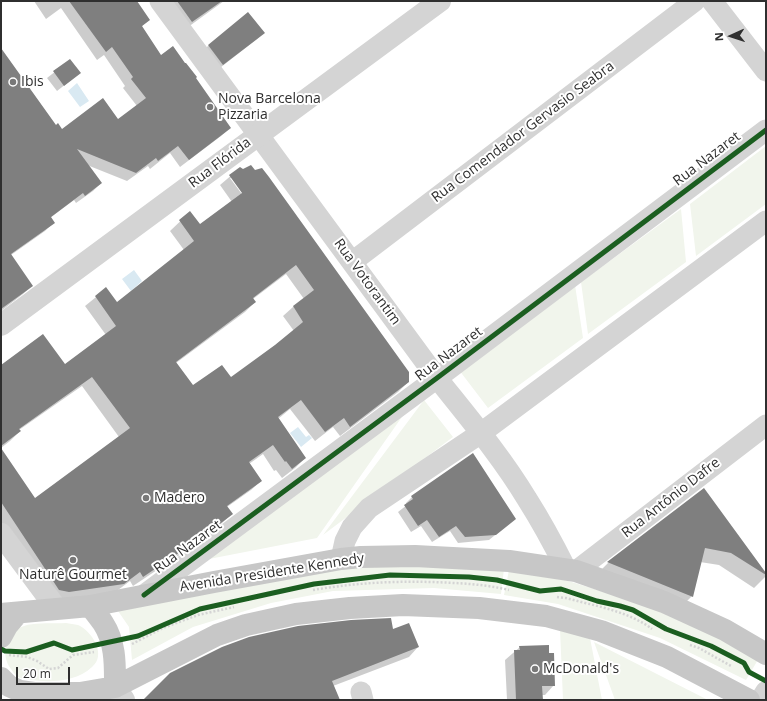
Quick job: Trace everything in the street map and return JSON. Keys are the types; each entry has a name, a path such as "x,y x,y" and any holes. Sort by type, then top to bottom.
{"main road":[{"name":"Avenida Presidente Kennedy","path":"10,613 90,606 144,594 341,559 415,556 509,561 571,570 664,602 725,630 766,654"},
{"path":"4,685 20,691 34,693 117,696 217,635 246,625 296,614 350,608 403,605 479,608 546,616 601,631 667,657 749,700"},
{"path":"90,606 104,624 104,647 115,658 117,696"},
{"path":"4,648 10,613"}],"street":[{"name":"Rua Votorantim","path":"160,1 437,378 481,433 527,498 571,570"},
{"name":"Rua Flórida","path":"1,326 440,1"},
{"name":"Rua Comendador Gervasio Seabra","path":"352,262 695,1"},
{"path":"712,1 766,71"},
{"name":"Rua Nazaret","path":"144,594 437,378 766,130"},
{"path":"341,559 345,542 352,527 369,508 481,433 766,221"},
{"name":"Rua Antônio Dafre","path":"571,570 766,425"},
{"path":"1,534 56,608"},
{"path":"761,700 766,692"}],"path":[{"path":"307,586 382,576"},
{"path":"414,576 453,577"},
{"path":"582,596 615,604"},
{"path":"4,648 37,661 49,668 58,668 73,655 138,636 200,609 238,601"},
{"path":"698,641 704,644"},
{"path":"4,648 26,652"},
{"path":"72,650 82,648"}],"shaded area":[{"path":"77,83 89,101 80,107 68,91"},
{"path":"766,146 766,204 696,256 690,204"},
{"path":"681,209 686,262 588,334 581,282"},
{"path":"134,270 142,281 131,291 122,279"},
{"path":"575,285 583,338 488,408 459,370"},
{"path":"424,400 453,437 323,535"},
{"path":"411,404 317,538 209,559"},
{"path":"298,427 306,437 309,435 312,438 301,447 290,433"},
{"path":"452,564 504,569 501,594 434,588 333,591 271,603 193,627 132,660 129,627 116,608 341,566"},
{"path":"509,570 565,580 672,613 759,658 746,680 660,638 558,604 504,595"},
{"path":"41,623 66,623 78,625 88,632 93,638 98,650 98,656 92,667 69,679 51,681 21,678 12,671 6,659 5,653 7,643 18,629 22,626"},
{"path":"560,629 590,638 602,700 563,700"},
{"path":"594,642 708,700 615,700"}],"building":[{"path":"69,1 137,1 150,20 142,26 161,55 173,46 197,77 196,78 231,128 189,160 178,146 158,161 156,158 136,173 77,149 102,183 85,196 83,193 51,217 55,223 11,254 33,286 1,309 1,48 56,125 58,123 62,129 103,98 118,119 146,98 131,79 133,77 112,47 106,52"},
{"path":"177,1 222,1 192,22"},
{"path":"248,12 265,33 223,65 208,45"},
{"path":"70,59 81,73 64,86 53,71"},
{"path":"251,165 255,170 262,168 409,372 409,382 350,427 344,418 325,432 301,400 278,417 306,458 292,469 273,445 249,462 262,481 227,506 233,514 201,538 143,577 140,572 124,584 69,592 59,590 1,502 1,448 35,498 130,428 92,377 19,429 21,431 1,446 1,365 43,334 65,364 116,326 95,296 106,287 117,302 194,241 179,220 190,211 200,224 242,193 229,175 240,167 243,169","holes":["296,265 314,290 293,306 303,322 275,345 231,377 222,365 193,385 176,362 256,302 253,298"]},
{"path":"473,453 516,519 496,535 465,537 456,526 439,537 427,520 418,526 404,505 413,499 411,496"},
{"path":"704,488 766,575 731,553 705,548 693,597 607,562"},
{"path":"391,618 393,629 409,623 419,647 332,681 340,700 143,700 170,673 222,647 249,637 298,626 351,620"},
{"name":"McDonald's","path":"549,645 549,653 554,653 555,686 542,686 543,700 516,700 514,650 520,650 519,646"}],"cycle path":[{"path":"144,595 437,378 766,130"},
{"path":"1,649 5,651 26,652 54,643 72,650 138,636 200,609 314,584 390,575 469,577 497,580 540,591 561,589 597,601 633,610 666,629 711,646 744,663 749,672 766,681"}],"place":[{"name":"Ibis","path":"13,82"},
{"name":"Nova Barcelona Pizzaria","path":"210,107"},
{"name":"Madero","path":"146,498"},
{"name":"Naturê Gourmet","path":"73,560"},
{"name":"McDonald's","path":"535,669"}]}
